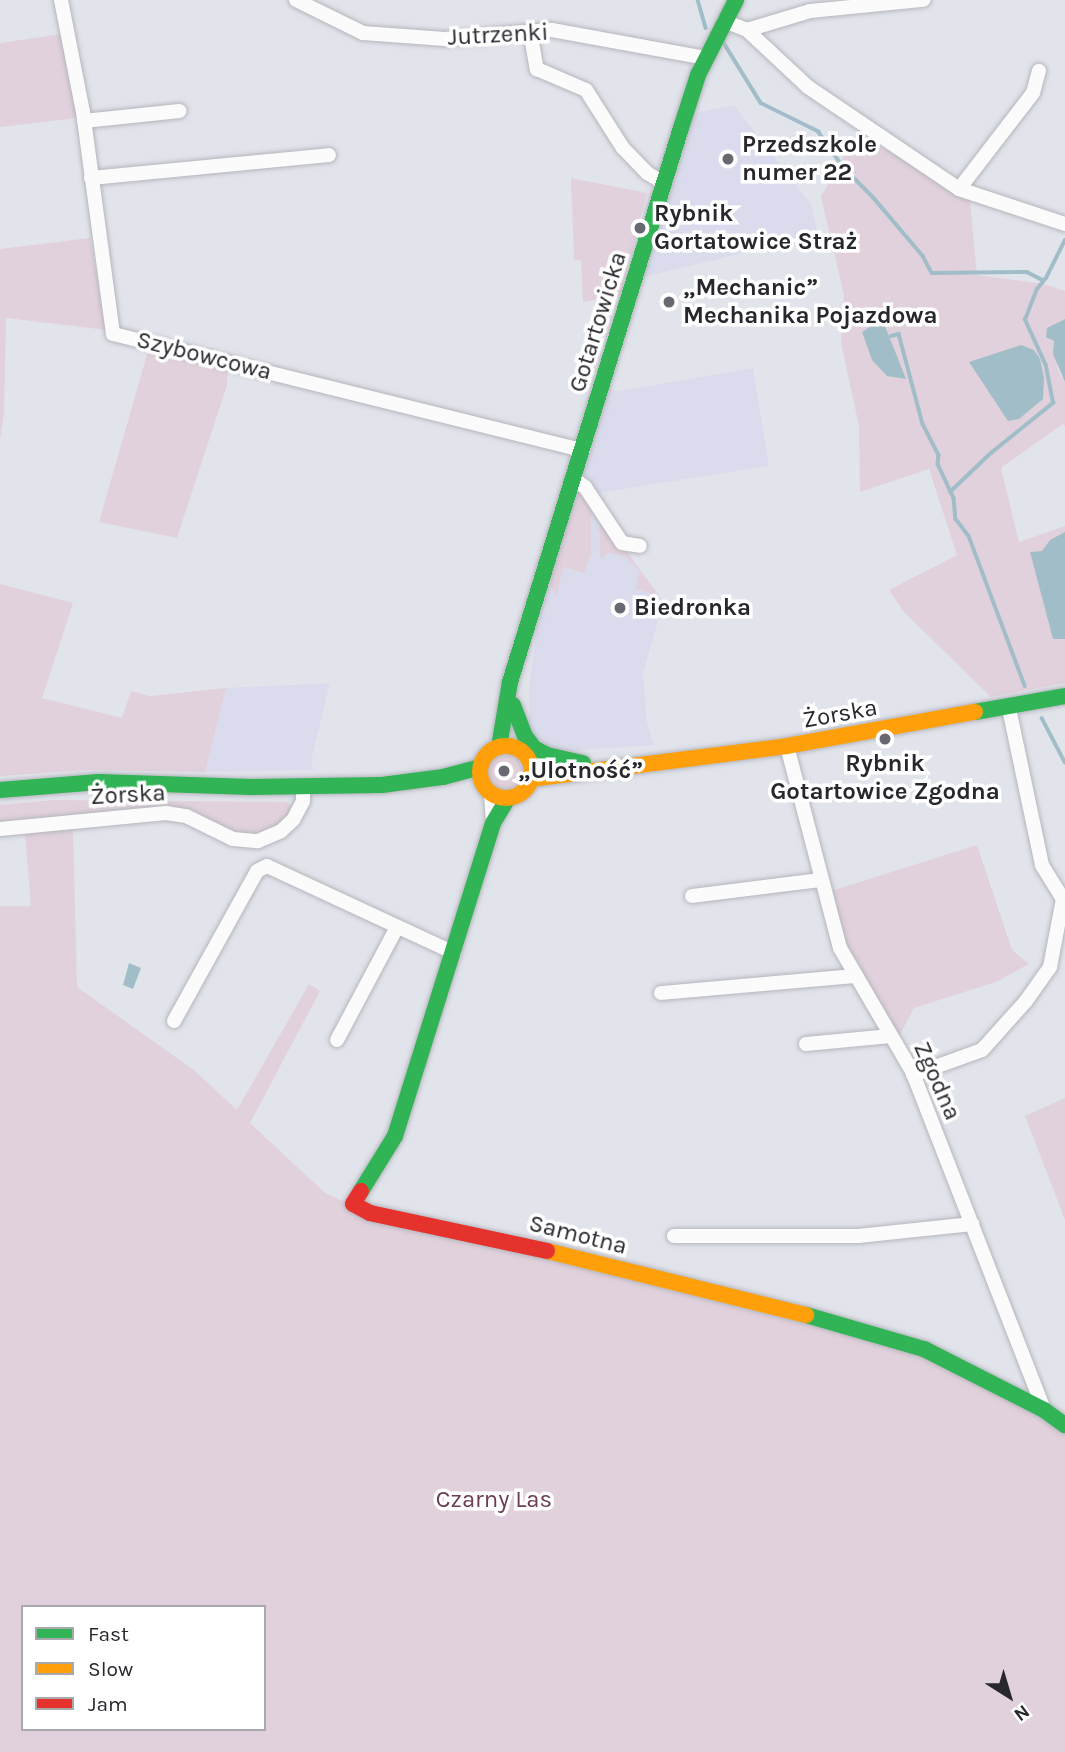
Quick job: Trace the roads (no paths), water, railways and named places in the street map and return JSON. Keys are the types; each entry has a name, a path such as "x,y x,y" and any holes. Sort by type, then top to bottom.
{"street":[{"name":"Szybowcowa","path":"61,0 84,121 113,334 583,450"},
{"name":"Jutrzenki","path":"296,0 363,33 445,38 552,30 684,51 706,58"},
{"name":"Gotartowicka","path":"507,748 510,700 518,664 664,183 706,58 736,0"},
{"path":"747,30 810,11 923,0"},
{"path":"724,21 747,30 808,87 959,189 1065,224"},
{"path":"530,31 537,69 586,90 622,148 647,173 664,183"},
{"path":"959,189 1033,93 1039,71"},
{"path":"84,121 179,111"},
{"path":"91,178 329,155"},
{"path":"575,479 585,487 622,543 640,546"},
{"name":"Żorska","path":"530,779 621,765 787,747 1065,696"},
{"path":"510,700 525,736 534,748 547,755 583,763"},
{"path":"417,781 463,762 478,749 510,700"},
{"path":"914,1075 982,1051 1026,1000 1050,967 1063,900 1042,865 1009,708"},
{"name":"Zgodna","path":"787,747 840,948 914,1075 1044,1410"},
{"path":"507,748 529,762 530,779 524,791 494,792 480,767 487,755 507,748"},
{"name":"Żorska","path":"529,762 621,765"},
{"name":"Żorska","path":"0,790 99,782 359,786 417,781 480,767"},
{"name":"Żorska","path":"0,829 166,813 187,816 233,839 258,841 281,831 293,820 303,801 303,786"},
{"name":"Żorska","path":"359,786 494,792"},
{"name":"Samotna","path":"494,792 493,823 396,1136 353,1203 370,1213 487,1236 797,1313 924,1349 1044,1410"},
{"path":"174,1021 257,870 267,866 454,953"},
{"path":"692,896 821,880"},
{"path":"337,1040 397,927"},
{"path":"661,993 856,976"},
{"path":"806,1044 891,1036"},
{"path":"674,1236 858,1236 972,1224"},
{"path":"1044,1410 1065,1425"}],"waterway":[{"path":"698,0 706,28"},
{"path":"724,43 761,103 818,131 844,168 873,197 923,256 932,273 1027,272 1043,280"},
{"path":"950,492 991,453 1053,403 1046,366 1025,320 1037,289 1046,278 1065,240"},
{"path":"891,336 899,334 923,424 939,455 938,464 954,498 956,519 969,536 1025,686"},
{"path":"1042,718 1065,762"}],"place":[{"name":"Przedszkole numer 22","path":"728,159"},
{"name":"Rybnik Gortatowice Straż","path":"640,228"},
{"name":"„Mechanic” Mechanika Pojazdowa","path":"669,302"},
{"name":"Biedronka","path":"620,608"},
{"name":"Rybnik Gotartowice Zgodna","path":"885,739"},
{"name":"„Ulotność”","path":"504,771"}],"park label":[{"name":"Czarny Las","path":"494,1500"}]}
